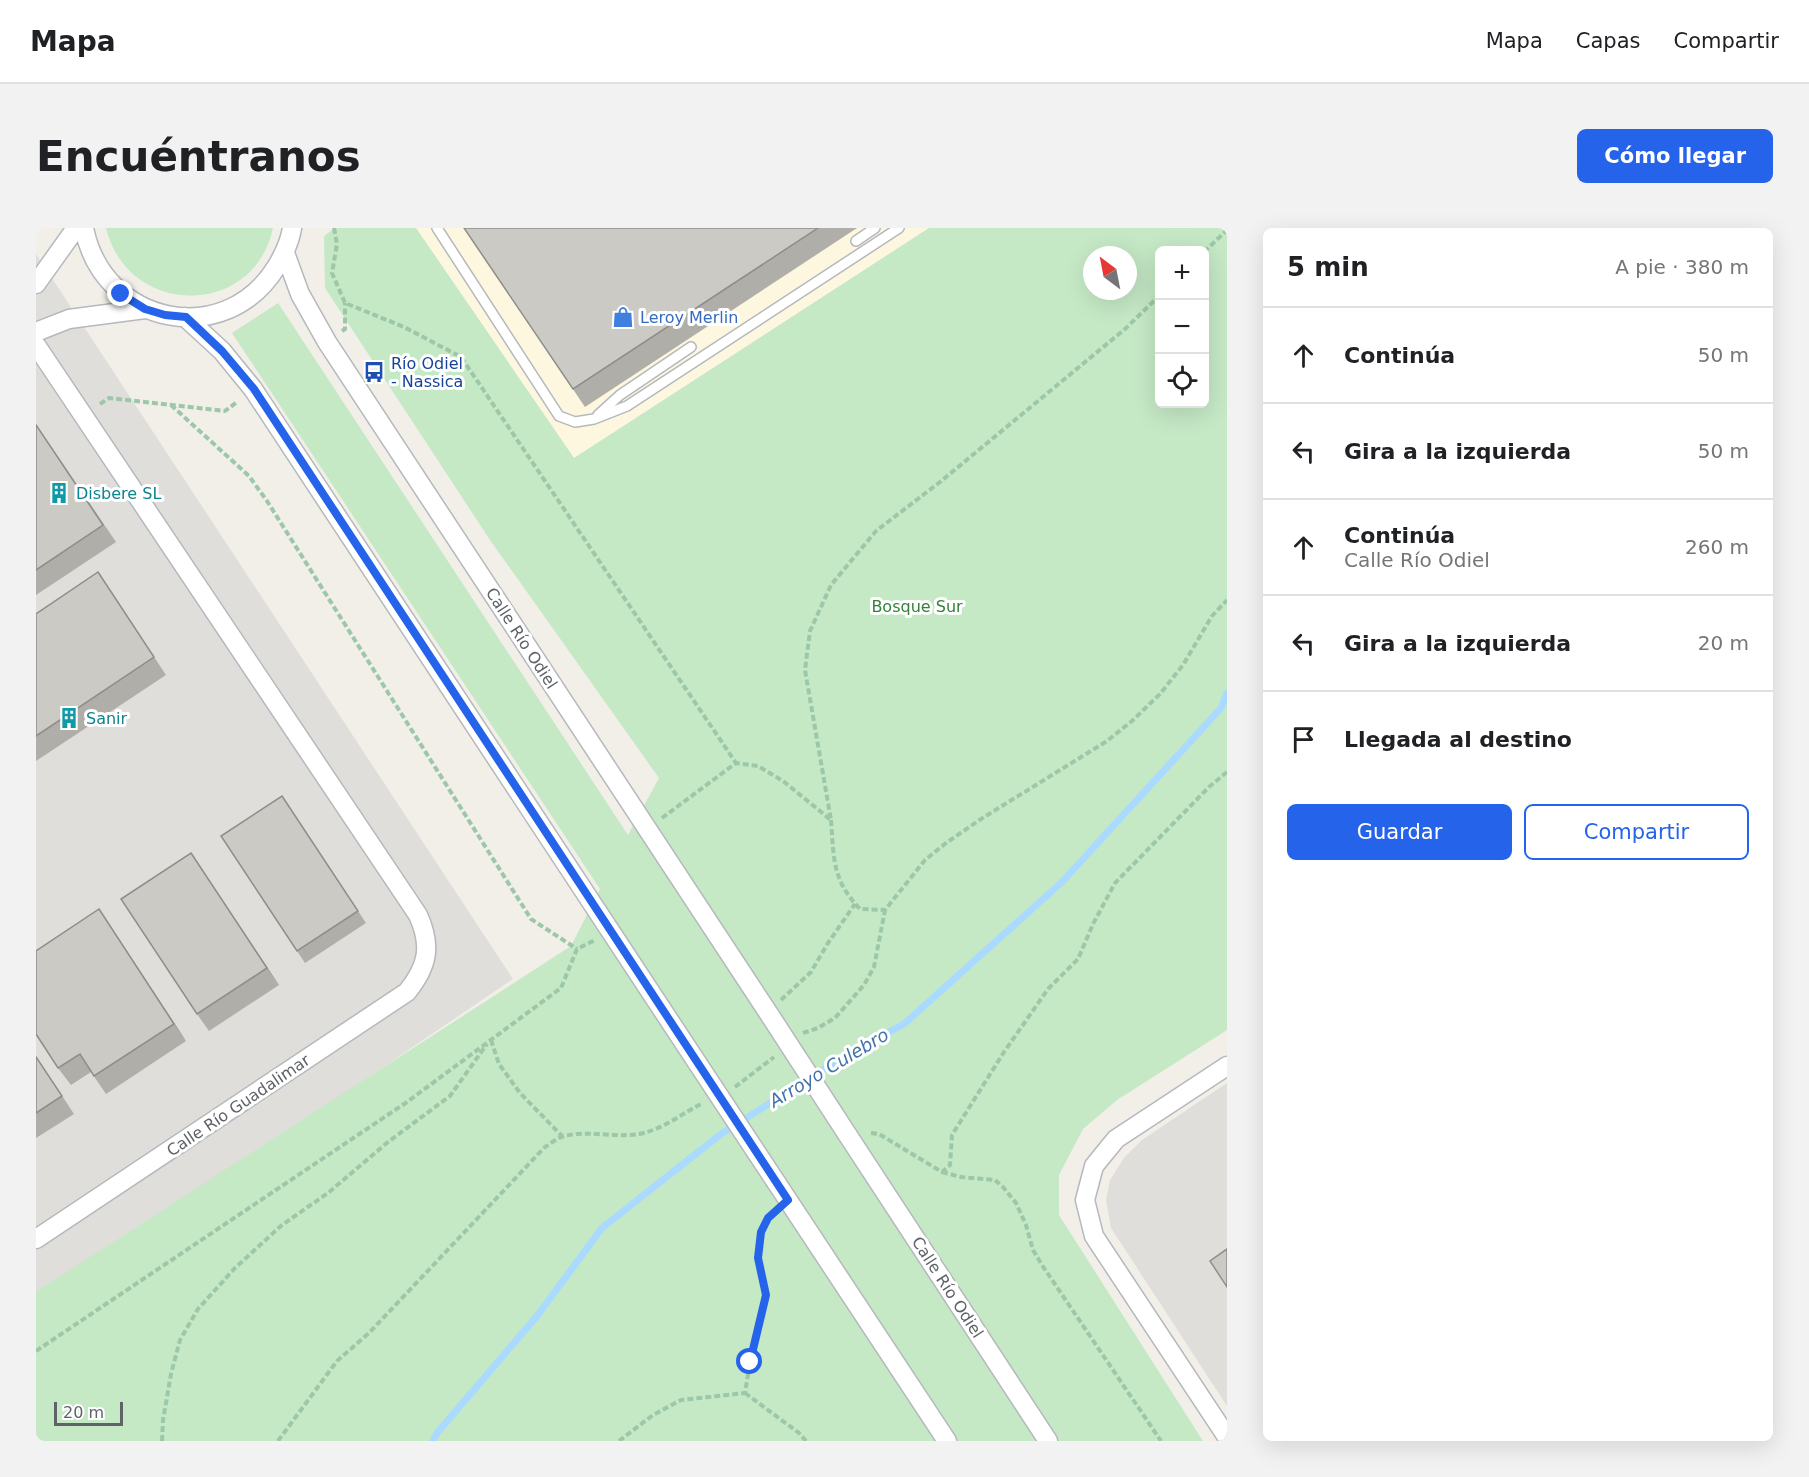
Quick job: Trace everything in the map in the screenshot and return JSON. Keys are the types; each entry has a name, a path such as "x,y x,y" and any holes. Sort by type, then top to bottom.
{"street":[{"path":"36,284 76,228"},
{"path":"84,228 88,247 101,272 121,294 145,309 165,315 186,317 217,313 245,301 269,279 285,253 292,228"},
{"name":"Calle Río Odiel","path":"285,253 300,294 327,342 1048,1441"},
{"path":"36,332 69,319 145,309"},
{"path":"186,317 222,351 254,389 947,1441"},
{"path":"36,345 83,416"},
{"name":"Calle Río Guadalimar","path":"36,1239 406,992 416,981 425,957 427,943 418,915 83,416"},
{"path":"1227,1066 1116,1139 1094,1166 1085,1200 1094,1236 1227,1437"}],"lane":[{"path":"437,228 559,416 575,422 594,419 627,406 898,228"},
{"path":"856,240 875,228"},
{"path":"594,419 620,395 691,347"}],"path":[{"path":"334,228 337,244 332,273 345,303 404,327 461,357 736,763"},
{"path":"1209,247 1227,230"},
{"path":"885,910 860,909 848,897 838,880 831,820 805,670 810,632 831,585 876,531 940,482 1106,344 1155,300"},
{"path":"83,416 109,398 225,411 254,389"},
{"path":"171,405 249,476 531,919 577,949"},
{"path":"794,1040 803,1033 818,1029 835,1018 864,985 874,968 885,910 925,860 981,819 1107,741 1132,721 1160,694 1183,665 1212,616 1227,600"},
{"path":"647,830 736,763 758,766 783,781 831,820"},
{"path":"942,1172 950,1166 952,1135 1004,1052 1048,989 1078,959 1093,924 1115,883 1209,787 1227,772"},
{"path":"768,1013 807,977 837,928 855,904"},
{"path":"36,1351 407,1101 491,1040 561,988 577,949 612,932"},
{"path":"491,1040 499,1064 520,1093 562,1136"},
{"path":"162,1441 163,1420 180,1340 198,1309 235,1268 282,1225 328,1193 388,1142 450,1096 491,1040"},
{"path":"731,1089 776,1055"},
{"path":"278,1441 337,1361 369,1333 544,1148 562,1136 582,1134 614,1136 641,1133 669,1123 711,1099"},
{"path":"847,1134 862,1131 879,1134 942,1172 961,1177 995,1180 1003,1187 1016,1203 1026,1225 1033,1250 1042,1265 1161,1441"},
{"path":"745,1393 766,1295 758,1258 761,1232 768,1218 788,1200"},
{"path":"619,1441 653,1415 681,1400 745,1393 799,1433 806,1441"}],"shaded area":[{"path":"416,228 929,228 574,458"},
{"path":"36,254 513,979 36,1303"},
{"path":"1227,1083 1227,1406 1111,1228 1106,1200 1110,1180 1124,1158 1142,1140"}],"green space":[{"path":"106,228 273,228 261,258 242,279 218,291 191,296 163,291 139,279 119,258"},
{"name":"Bosque Sur","path":"335,228 416,228 574,458 929,228 1227,228 1227,1030 1117,1100 1083,1129 1059,1175 1059,1215 1203,1441 36,1441 36,1292 571,946 600,889 232,333 278,303 628,835 659,778 490,540 325,288 324,236"}],"building":[{"name":"Leroy Merlin","path":"464,228 818,228 573,389"},
{"name":"Disbere SL","path":"36,425 103,525 36,570"},
{"name":"Sanir","path":"98,572 154,657 36,736 36,614"},
{"path":"282,796 358,911 297,951 221,836"},
{"path":"191,853 267,968 197,1014 121,899"},
{"path":"99,909 174,1024 94,1076 80,1054 58,1068 36,1034 36,951"},
{"path":"36,1057 62,1096 36,1113"},
{"path":"1227,1249 1227,1287 1210,1261"}],"waterway":[{"name":"Arroyo Culebro","path":"433,1441 437,1433 537,1316 602,1228 721,1134 853,1051 904,1024 1062,882 1221,708 1227,693"}],"place":[{"name":"Leroy Merlin","path":"623,317"},
{"name":"Río Odiel - Nassica","path":"374,372"},
{"name":"Disbere SL","path":"59,493"},
{"name":"Sanir","path":"69,718"}],"route":[{"path":"121,294 145,309 165,315 186,317 222,351 254,389 788,1200 768,1218 761,1232 758,1258 766,1295 750,1362"}]}
